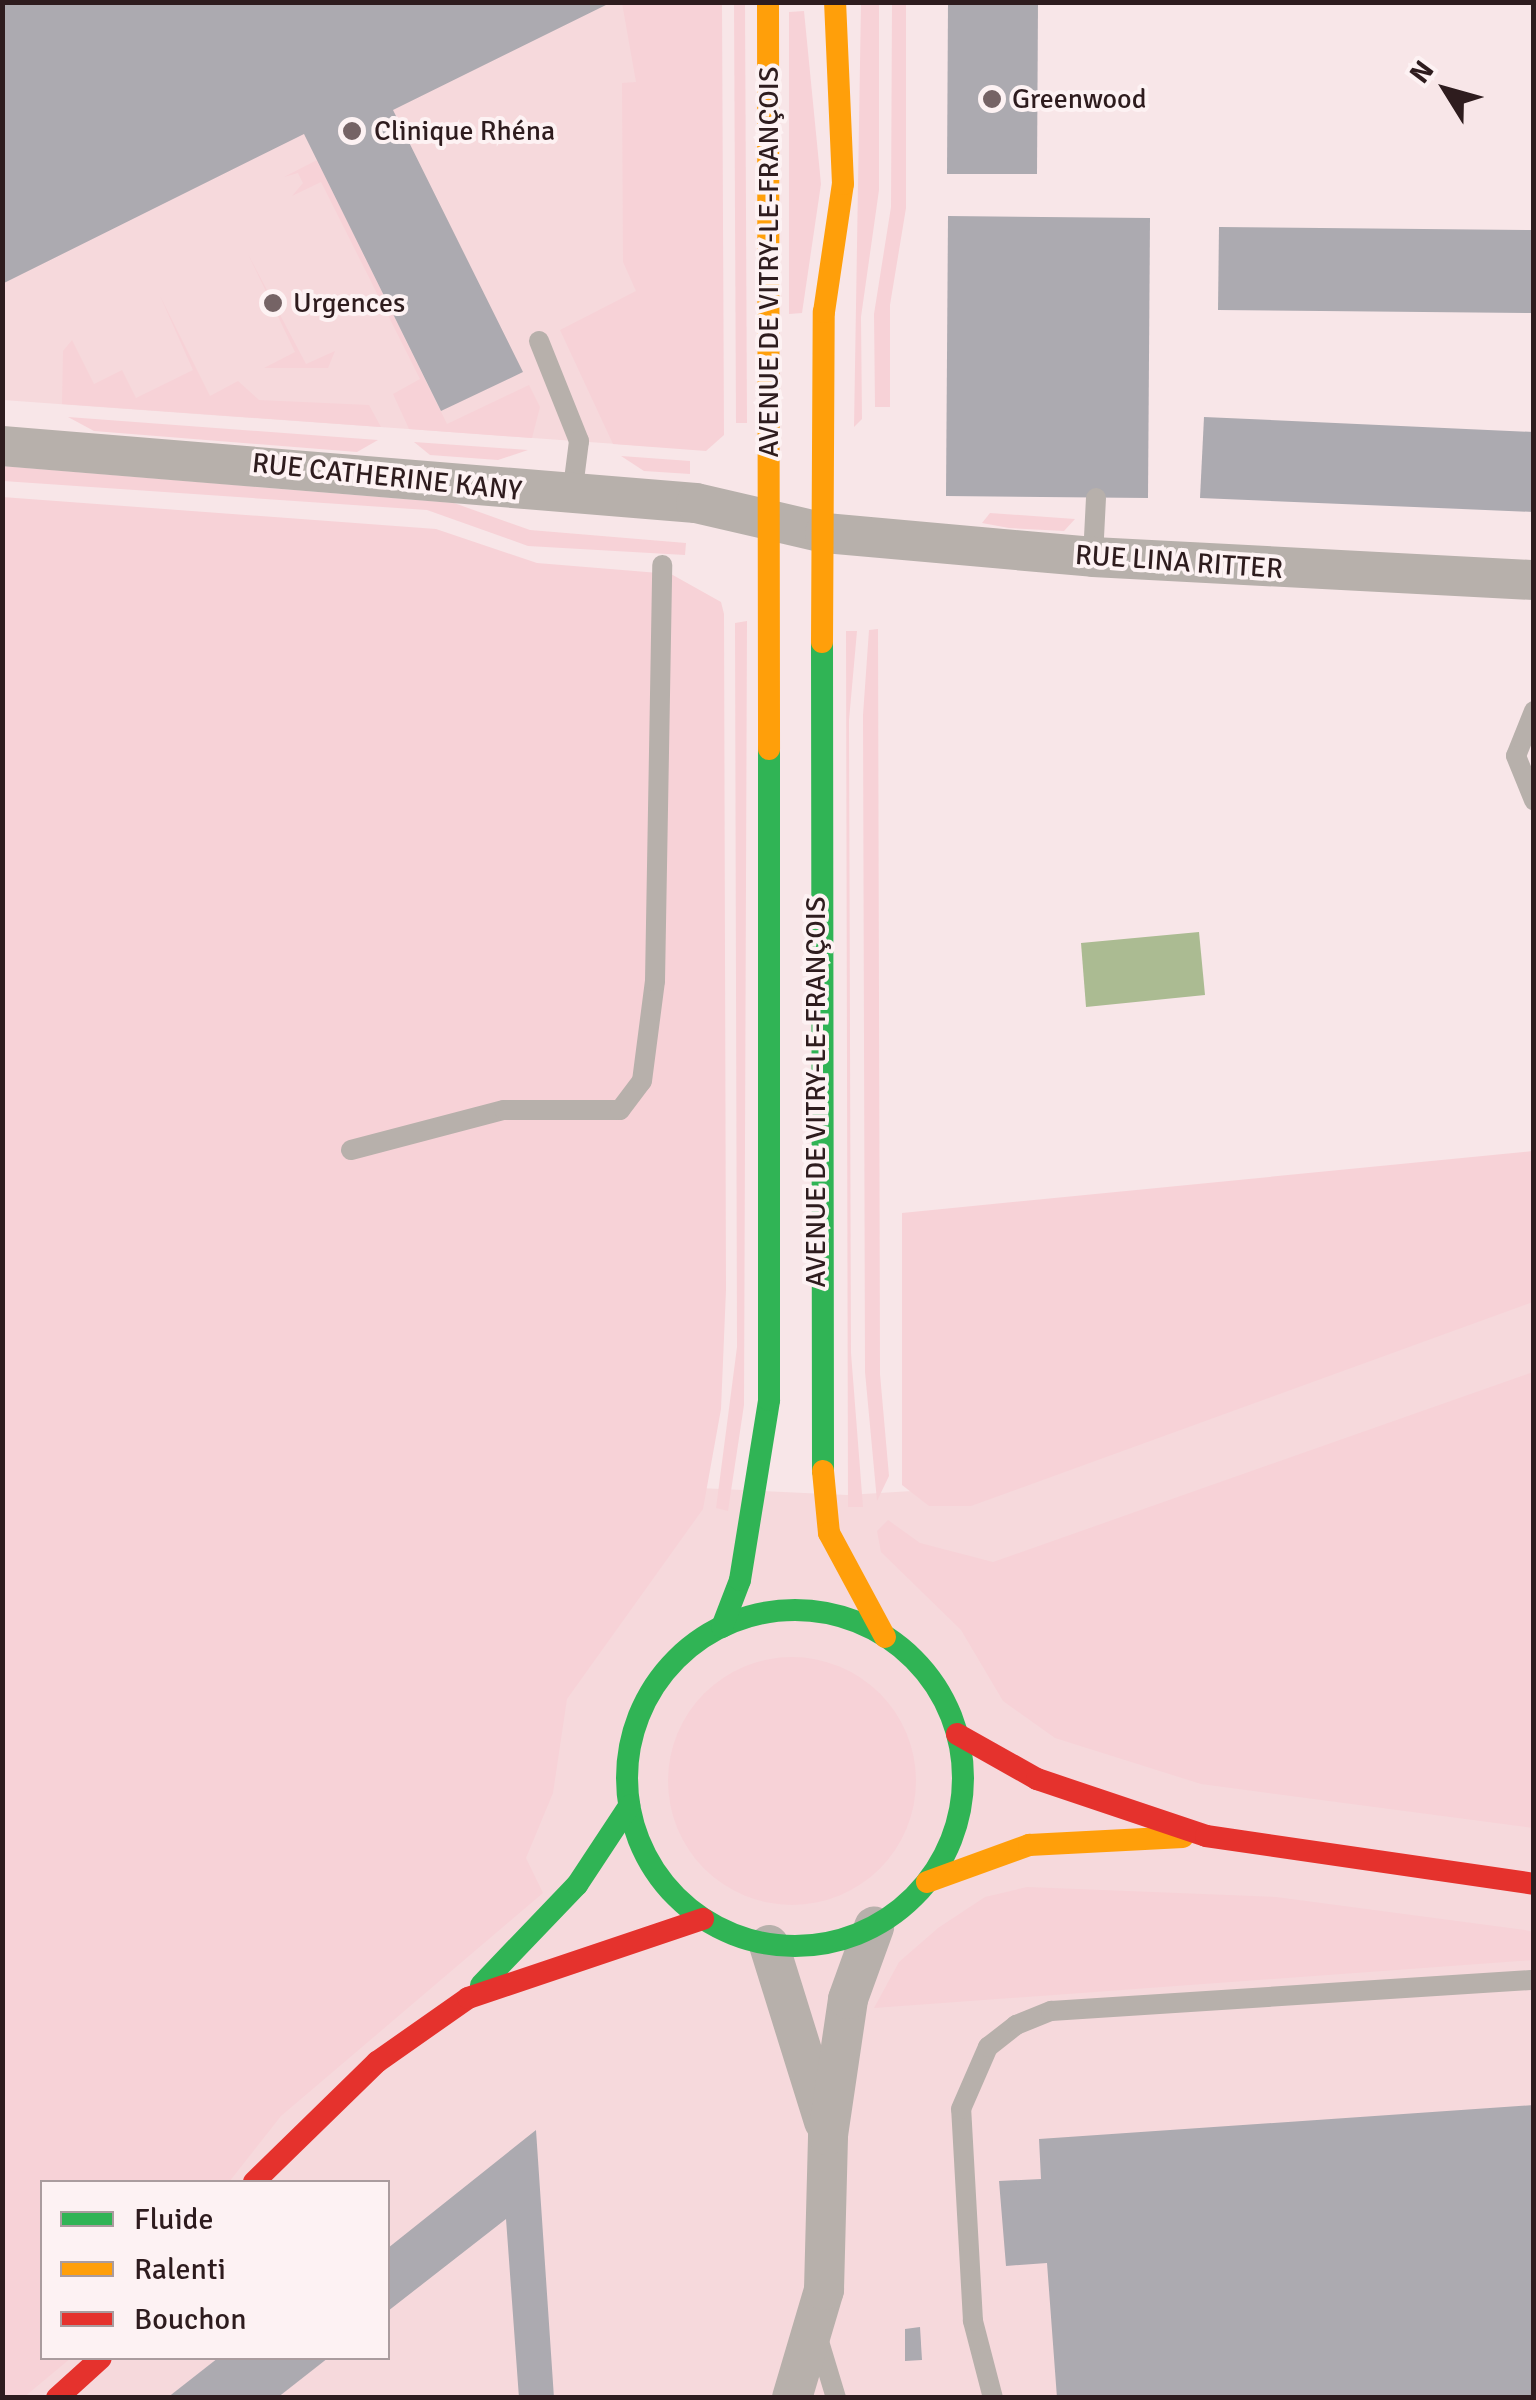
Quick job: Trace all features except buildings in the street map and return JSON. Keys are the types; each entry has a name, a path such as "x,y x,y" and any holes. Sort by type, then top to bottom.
{"main road":[{"name":"AVENUE DE VITRY-LE-FRANÇOIS","path":"722,1627 740,1580 769,1400 768,2"},
{"name":"AVENUE DE VITRY-LE-FRANÇOIS","path":"835,2 843,184 824,312 825,532 815,789 819,1453 829,1533 885,1637"},
{"path":"927,1882 960,1812 958,1734 923,1668 885,1637 805,1610 722,1627 677,1658 646,1701 629,1752 629,1806 654,1870 703,1919 770,1944 823,1944 874,1926 927,1882 1029,1845 1206,1836"},
{"path":"958,1734 1037,1779 1206,1836 1534,1884"},
{"path":"256,2180 377,2062 468,1998 576,1885 629,1806"},
{"path":"468,1998 654,1928 703,1919"},
{"path":"57,2398 99,2360"}],"street":[{"name":"RUE CATHERINE KANY","path":"2,446 572,496 696,503 770,521"},
{"path":"770,521 825,532"},
{"name":"RUE LINA RITTER","path":"825,532 1093,557 1534,580"},
{"path":"792,2398 816,2333 828,2135 848,1999 874,1926"},
{"path":"770,1944 828,2135"}],"lane":[{"path":"539,341 578,441 572,496"},
{"path":"1093,557 1096,498"},
{"path":"351,1150 504,1110 620,1110 642,1081 655,981 662,565"},
{"path":"1534,711 1516,756 1534,800"},
{"path":"993,2398 973,2321 961,2109 988,2047 1016,2025 1051,2011 1534,1980"},
{"path":"816,2333 836,2398"}],"shaded area":[{"name":"Clinique Rhéna","path":"2,3 701,3 702,423 659,447 3,400"},
{"path":"622,3 722,3 724,435 706,451 613,444 560,330 636,291 623,262 622,83 636,82"},
{"path":"734,3 745,3 747,423 736,423"},
{"path":"861,3 879,3 879,190 861,317 862,419 854,427"},
{"path":"892,3 906,3 906,208 890,305 890,407 875,407 874,314 891,207"},
{"path":"804,11 821,184 802,313 789,314 789,12"},
{"path":"317,160 447,424 529,385 540,407 532,438 409,429 393,394 420,379 321,182 292,196 303,183 298,173 284,177"},
{"path":"248,254 306,364 335,351 328,368 264,368 295,352"},
{"path":"160,296 210,396 238,381 259,400 369,405 381,427 62,404 63,351 72,340 94,384 122,370 136,398 193,370"},
{"path":"68,417 378,440 357,452 94,431"},
{"path":"414,442 528,450 498,460 430,455"},
{"path":"621,456 690,461 690,474 644,471"},
{"path":"2,466 454,503 530,530 686,543 685,555 528,546 427,510 3,481"},
{"path":"2,497 436,529 537,563 671,574 721,602 724,614 726,1290 721,1409 703,1509 567,1699 553,1793 526,1858 543,1893 281,2116 231,2180 40,2180 40,2360 69,2360 23,2398 2,2397"},
{"path":"990,513 1075,519 1064,531 1009,528 982,523"},
{"path":"747,621 744,1405 728,1511 716,1508 737,1347 735,623"},
{"path":"878,629 880,1374 889,1476 877,1501 865,1372 863,715 869,630"},
{"path":"846,631 857,631 849,720 851,1353 863,1507 848,1507"},
{"path":"1199,932 1205,995 1086,1007 1081,943"},
{"path":"1533,1151 1533,1302 971,1506 929,1506 902,1485 902,1213"},
{"path":"1533,1288 1533,2397 3,2398 2,2324 40,2360 390,2360 390,2180 181,2180 678,1487 847,1495 961,1488"},
{"path":"1533,1372 1533,1828 1201,1784 1055,1738 1003,1701 961,1630 881,1552 877,1531 888,1520 920,1543 993,1562"},
{"path":"792,1657 839,1667 861,1678 879,1694 895,1712 906,1734 916,1781 906,1828 895,1850 879,1868 861,1884 839,1895 792,1905 745,1895 723,1884 705,1868 689,1850 678,1828 668,1781 678,1734 689,1712 705,1694 723,1678 745,1667"},
{"path":"1027,1887 1276,1897 1525,1930 1533,1932 1533,1960 874,2008 899,1962 938,1928 985,1897"}],"traffic: fast":[{"path":"822,642 823,1471"},
{"path":"722,1627 740,1580 769,1400 769,749"},
{"path":"795,1610 828,1613 859,1623 888,1638 914,1659 935,1685 950,1714 960,1745 963,1778 960,1811 950,1842 935,1871 914,1897 888,1918 859,1933 828,1943 795,1946 762,1943 731,1933 702,1918 676,1897 655,1871 640,1842 630,1811 627,1778 630,1745 640,1714 655,1685 676,1659 702,1638 731,1623 762,1613 795,1610"},
{"path":"481,1985 577,1885 629,1806"}],"traffic: slow":[{"path":"768,2 769,749"},
{"path":"822,642 824,312 843,184 835,2"},
{"path":"823,1471 829,1533 885,1637"},
{"path":"927,1882 1029,1845 1183,1837"}],"traffic: jam":[{"path":"957,1734 1037,1779 1206,1836 1534,1884"},
{"path":"256,2180 377,2062 468,1998 703,1919"},
{"path":"57,2398 99,2360"}],"place":[{"name":"Greenwood","path":"992,99"},
{"name":"Clinique Rhéna","path":"352,131"},
{"name":"Urgences","path":"273,303"}]}
